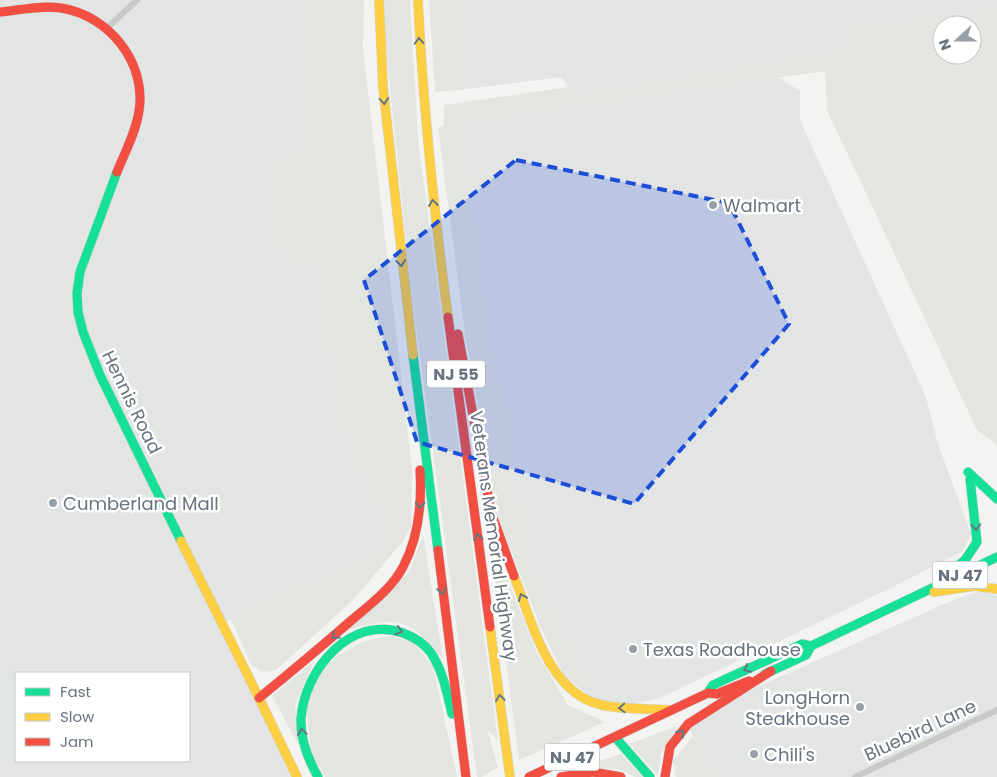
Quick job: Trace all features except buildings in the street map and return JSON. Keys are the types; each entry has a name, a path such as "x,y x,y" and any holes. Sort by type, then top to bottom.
{"main road":[{"name":"NJ 55","path":"379,0 383,87 407,317 466,777"},
{"name":"Veterans Memorial Highway","path":"418,0 426,134 436,220 510,777"},
{"name":"Hennis Road","path":"0,12 35,8 62,8 85,15 108,28 123,44 134,65 140,87 140,107 135,127 83,260 77,293 82,325 91,356 137,448 162,505 220,625 259,698 297,777"},
{"path":"436,220 491,512 503,549 550,665 558,679 567,688 582,699 594,704 620,709 641,706 671,710"},
{"path":"259,698 324,646 384,591 397,577 413,546 420,512 421,478 407,317"},
{"path":"924,593 965,560 977,542 969,475 997,499"},
{"name":"NJ 47","path":"708,693 713,685 774,656 802,644 810,646 997,557"},
{"path":"924,593 974,586 997,589"},
{"path":"318,777 304,746 302,713 307,690 319,666 336,647 357,634 376,628 405,632 422,643 433,655 444,683 463,756"},
{"name":"NJ 47","path":"529,777 708,693 717,694 772,671 806,655 810,646"},
{"path":"665,777 670,747 688,724 772,671"},
{"path":"615,737 650,777"},
{"path":"561,777 593,772 621,777"}],"street":[{"path":"108,28 137,0"},
{"name":"Bluebird Lane","path":"855,777 997,710"}],"highlighted area":[{"path":"516,160 729,203 789,324 634,504 417,442 364,280"}],"shaded area":[{"name":"Cumberland Mall","path":"0,0 312,0 314,131 305,151 284,162 285,250 304,267 321,269 339,414 377,500 386,532 381,549 220,625 297,777 0,777"},
{"path":"312,0 364,0 363,49 412,469 411,526 404,540 354,599 275,671 261,672 251,664 231,620 381,549 386,532 377,500 339,414 321,269 304,267 285,250 268,220 272,173 284,162 305,151 314,131"},
{"path":"384,0 410,0 418,139 498,741 487,729 498,767 482,777 477,777 410,282 385,38"},
{"path":"429,0 453,0 459,90 435,92"},
{"path":"453,0 997,0 997,9 950,15 932,15 932,17 848,28 844,49 574,96 562,77 459,90"},
{"path":"997,9 997,445 977,430 827,110 825,71 463,122 487,341 506,409 521,547 590,696 564,676 540,626 500,522 486,469 485,446 465,333 438,129 444,125 444,105 569,87 575,96 843,49 848,28 932,17 932,65 982,65 982,15 950,15"},
{"path":"778,77 800,91 800,120 926,397 937,441 971,534 963,551 893,587 658,699 619,706 590,696 521,547 506,409 487,341 463,122"},
{"path":"489,532 536,651 568,705 605,722 519,760"},
{"path":"423,535 443,659 421,635 401,624 391,622 379,623 347,630 409,572"},
{"path":"985,591 997,596 997,777 713,777 685,719 944,604 972,593"},
{"path":"390,636 413,642 433,666 457,777 325,777 311,752 306,702 317,675 337,656 362,642"},
{"path":"314,661 295,704 299,746 272,696"},
{"path":"677,726 661,754 658,776 629,744"},
{"path":"693,736 713,777 676,777 673,761"},
{"path":"621,754 643,777 635,777 621,770 584,766"}],"traffic: fast":[{"path":"117,172 80,272 77,293 78,312 83,332 100,375 181,541"},
{"path":"413,355 438,550"},
{"path":"968,472 997,499"},
{"path":"938,582 965,560 977,542 970,479"},
{"path":"765,674 806,655 811,646 997,557"},
{"path":"318,777 303,742 301,719 304,700 311,682 321,665 334,650 349,639 366,632 384,629 411,636 425,646 439,667 452,714"},
{"path":"708,693 713,685 802,644 811,646"},
{"path":"615,737 650,777"}],"traffic: slow":[{"path":"379,0 383,87 413,355"},
{"path":"418,0 430,159 448,317"},
{"path":"181,541 259,698"},
{"path":"514,576 544,653 568,687 583,698 610,707 671,710"},
{"path":"934,592 974,586 997,589"},
{"path":"490,627 510,777"},
{"path":"259,698 297,777"}],"traffic: jam":[{"path":"0,12 46,7 78,12 94,20 121,44 137,75 140,93 139,111 135,127 117,172"},
{"path":"448,317 490,627"},
{"path":"458,334 491,512 514,576"},
{"path":"259,698 374,601 398,575 408,556 416,532 420,507 420,470"},
{"path":"438,550 466,777"},
{"path":"665,777 670,747 688,724 771,671"},
{"path":"529,777 708,693 717,694 749,681"},
{"path":"561,777 593,772 621,777"}],"place":[{"name":"Walmart","path":"713,205"},
{"name":"Cumberland Mall","path":"53,503"},
{"name":"Texas Roadhouse","path":"633,649"},
{"name":"LongHorn Steakhouse","path":"860,707"},
{"name":"Chili's","path":"754,754"}]}
